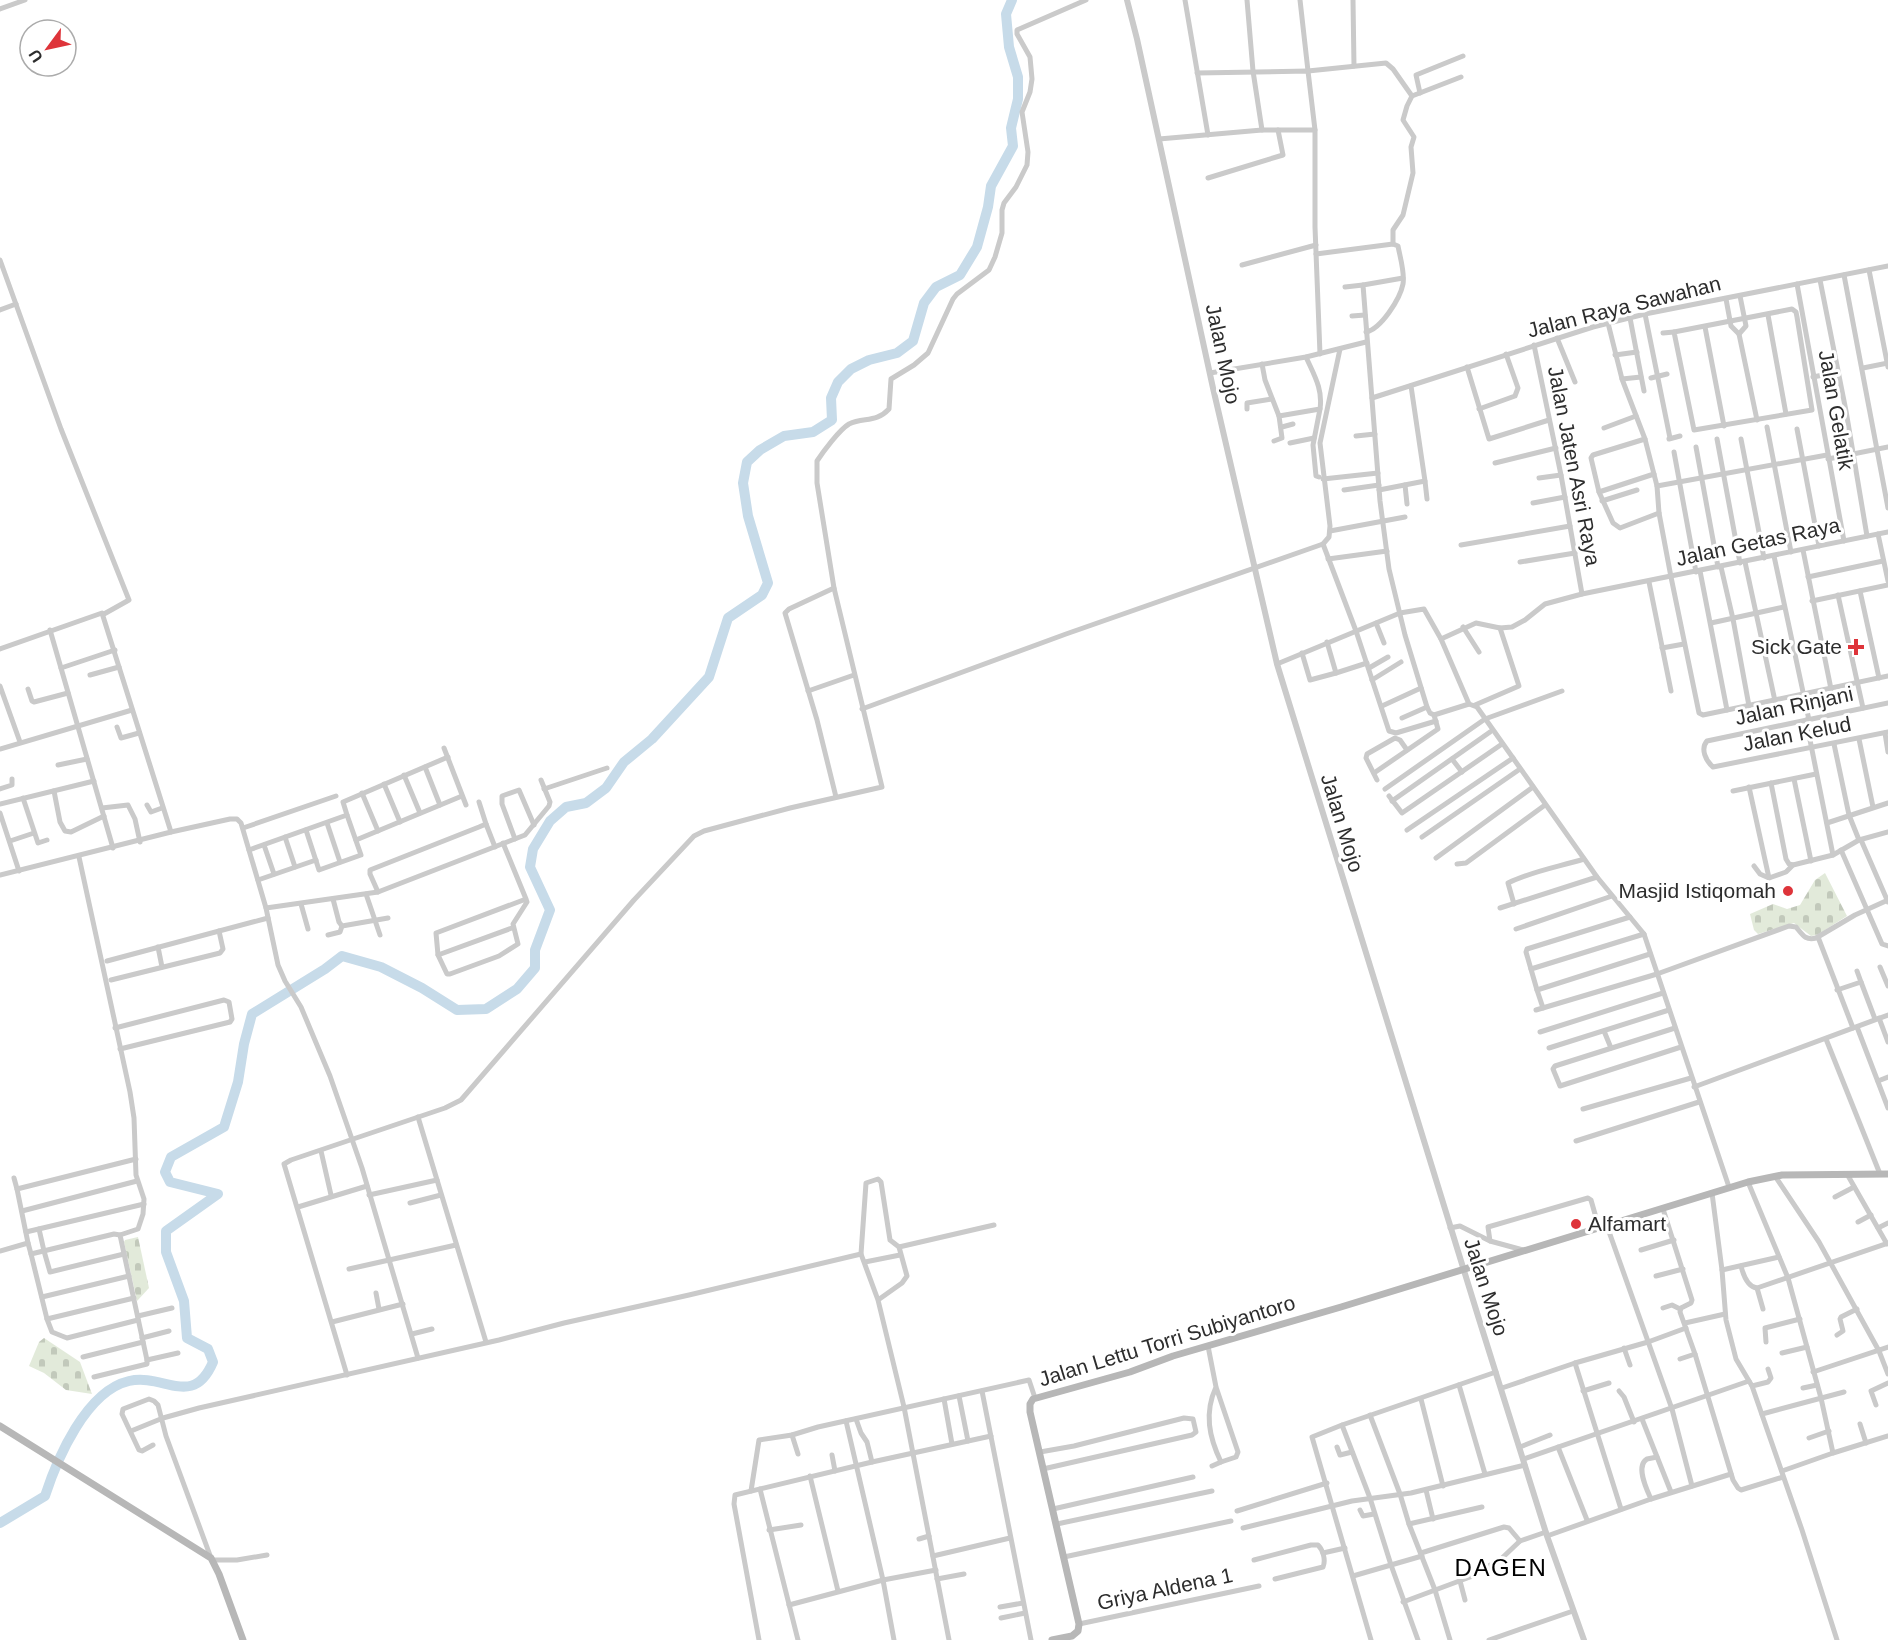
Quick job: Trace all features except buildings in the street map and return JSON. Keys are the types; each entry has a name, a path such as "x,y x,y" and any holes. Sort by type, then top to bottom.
{"main road":[{"name":"Jalan Lettu Torri Subiyantoro","path":"1078,1628 1030,1407 1031,1401 1035,1398 1130,1372 1173,1356 1748,1182 1775,1176 1888,1174"},
{"path":"0,1426 211,1559 222,1581 243,1640"},
{"path":"1052,1640 1072,1636 1078,1628"}],"street":[{"path":"0,9 14,2 25,0"},
{"path":"347,1375 284,1164 446,1108 466,1095 634,900 694,836 704,831 790,807 882,787 865,708 854,675 834,588 817,483 817,461 845,427 856,422 877,418 889,409 891,379 925,357 952,299 989,270 1002,233 1004,203 1016,187 1027,165 1028,152 1023,112 1032,79 1030,57 1017,34 1021,28 1086,0"},
{"name":"Jalan Mojo","path":"1127,0 1276,664 1453,1228 1463,1269 1547,1534 1584,1640"},
{"path":"1185,0 1208,135"},
{"path":"1247,0 1253,71 1262,130"},
{"path":"1300,0 1315,130 1320,354"},
{"path":"1353,0 1354,66"},
{"path":"1420,93 1416,75 1463,56"},
{"path":"1197,74 1308,70 1386,63 1412,96"},
{"path":"1393,244 1393,230 1403,215 1413,173 1411,147 1414,137 1403,120 1412,96 1461,77"},
{"path":"1159,139 1262,130 1315,130"},
{"path":"1208,178 1283,155 1278,130"},
{"path":"1210,373 1337,350 1366,337 1376,328 1386,316 1402,288 1403,278 1398,246 1393,244 1316,254"},
{"path":"1242,265 1316,245"},
{"path":"0,260 62,429 129,601 104,614 100,613 0,649"},
{"name":"Jalan Raya Sawahan","path":"1372,398 1608,323 1888,266"},
{"path":"1863,368 1888,364 1869,270"},
{"path":"1844,275 1888,508"},
{"path":"1346,287 1403,278"},
{"path":"1820,280 1854,454 1867,536"},
{"name":"Jalan Gelatik","path":"1797,284 1844,541"},
{"path":"1363,285 1382,521 1391,582 1427,707 1435,718 1438,729 1374,773"},
{"path":"1739,334 1744,329 1745,319 1740,296"},
{"path":"1726,298 1732,329 1739,334 1757,420"},
{"path":"0,310 16,304"},
{"path":"1663,333 1792,309 1796,312 1797,317 1812,410 1696,431 1692,429 1674,332"},
{"path":"1646,314 1669,439 1680,436"},
{"path":"1352,315 1365,315"},
{"path":"1768,315 1786,414"},
{"path":"1630,318 1644,391"},
{"path":"1608,323 1622,379 1645,439 1657,486 1659,513 1697,711 1702,715 1888,676"},
{"path":"1705,327 1724,426"},
{"path":"1557,338 1575,382"},
{"name":"Jalan Jaten Asri Raya","path":"1534,345 1556,448 1582,594"},
{"path":"865,708 1323,544 1329,537 1330,531 1329,503 1321,478 1320,443 1337,350"},
{"path":"1616,355 1637,352"},
{"path":"1479,409 1518,393 1506,354"},
{"path":"1306,357 1320,386 1322,399 1312,452 1316,476 1321,478 1378,474"},
{"path":"1262,364 1282,427 1282,438 1274,441"},
{"path":"1467,367 1488,437 1492,439 1549,420"},
{"path":"1813,377 1838,372"},
{"path":"1651,378 1667,374"},
{"path":"1622,379 1641,377"},
{"path":"1411,386 1427,499"},
{"path":"1247,409 1247,403 1272,399"},
{"path":"1279,416 1320,409"},
{"path":"1605,428 1636,416"},
{"path":"1282,427 1293,424"},
{"path":"1767,427 1791,552"},
{"path":"1797,429 1819,546"},
{"path":"1356,436 1375,434"},
{"path":"1290,443 1314,438"},
{"path":"1645,439 1591,458 1602,501 1613,523 1620,528 1659,513"},
{"path":"1717,439 1742,562 1757,614 1775,701"},
{"path":"1741,439 1764,558"},
{"path":"1696,447 1749,706"},
{"path":"1657,486 1803,459 1854,454 1888,447"},
{"path":"1495,463 1556,448"},
{"path":"1674,452 1728,710"},
{"path":"1599,492 1654,474"},
{"path":"1539,478 1561,475"},
{"path":"1344,490 1379,488 1425,481"},
{"path":"1405,485 1407,504"},
{"path":"1602,501 1637,490"},
{"path":"1533,503 1565,497"},
{"path":"1330,531 1405,518"},
{"path":"1461,545 1570,526"},
{"name":"Jalan Getas Raya","path":"1500,628 1519,624 1545,604 1582,594 1888,532"},
{"path":"1812,601 1888,583 1878,534"},
{"path":"1323,544 1391,733 1519,686 1500,628 1481,623 1463,627 1441,639"},
{"path":"1803,550 1831,689"},
{"path":"1329,558 1387,551"},
{"path":"1520,562 1575,553"},
{"path":"1774,556 1833,855"},
{"path":"1808,577 1883,561"},
{"path":"1649,582 1671,691"},
{"path":"834,588 785,613 837,797"},
{"path":"1860,591 1879,678"},
{"path":"1838,595 1863,708"},
{"path":"1711,623 1784,607"},
{"path":"1276,664 1400,613 1426,610 1472,705 1485,719 1597,877 1644,934 1729,1187"},
{"path":"104,614 171,832"},
{"path":"1376,623 1384,643"},
{"path":"1463,627 1479,652"},
{"path":"50,630 113,848"},
{"path":"1327,642 1336,673"},
{"path":"1662,648 1684,644"},
{"path":"61,668 115,650"},
{"path":"1302,653 1310,680 1368,666 1388,657"},
{"path":"1372,680 1401,662"},
{"path":"90,675 119,666"},
{"path":"808,690 854,675"},
{"path":"0,686 3,704 20,742"},
{"path":"1382,706 1421,688"},
{"path":"28,689 34,702 68,693"},
{"path":"1388,795 1485,719 1562,691"},
{"name":"Jalan Rinjani","path":"1713,767 1704,752 1704,744 1707,741 1888,703"},
{"path":"1402,718 1427,707"},
{"path":"0,749 132,710"},
{"path":"117,727 120,738 139,733"},
{"path":"1388,795 1452,759 1490,732"},
{"path":"1886,733 1888,752"},
{"name":"Jalan Kelud","path":"1713,767 1886,733"},
{"path":"1407,750 1400,740 1395,738 1367,754 1366,758 1388,795 1402,813 1503,744"},
{"path":"1859,739 1873,807"},
{"path":"1630,917 1527,949 1539,1009 1656,974 1790,926 1796,927 1805,938 1810,940 1867,909 1888,901 1849,815 1833,744"},
{"path":"444,748 466,805"},
{"path":"306,830 319,870 361,855 342,802 448,757"},
{"path":"1407,830 1513,758"},
{"path":"58,765 87,759"},
{"path":"1452,759 1462,772"},
{"path":"425,767 440,805"},
{"path":"544,789 607,768"},
{"path":"1422,837 1520,769"},
{"path":"1733,791 1816,774"},
{"path":"405,775 420,813"},
{"path":"0,789 12,785 12,779"},
{"path":"1794,779 1811,861"},
{"path":"266,908 378,892 515,839 530,832 549,806 550,802 541,780"},
{"path":"0,804 94,781"},
{"path":"1770,783 1786,859 1789,864 1793,865"},
{"path":"384,784 400,822"},
{"path":"1436,858 1533,787"},
{"path":"1749,787 1769,878"},
{"path":"515,839 501,800 502,796 519,790 534,825"},
{"path":"54,791 60,822 65,831 70,832 104,816"},
{"path":"362,793 378,831"},
{"path":"243,828 336,796"},
{"path":"356,840 462,796"},
{"path":"23,798 39,844 48,840"},
{"path":"479,802 495,846"},
{"path":"1827,823 1888,803"},
{"path":"102,808 128,805 135,819 140,842"},
{"path":"147,805 151,812 162,808"},
{"path":"1457,864 1466,863 1545,805"},
{"path":"0,813 2,826 10,840 19,871"},
{"path":"249,850 347,815"},
{"path":"0,875 140,842 171,832 234,819 241,821 266,908 275,956 323,1057 367,1186 418,1358"},
{"path":"327,823 340,862"},
{"path":"378,892 370,870 486,824"},
{"path":"10,840 34,833"},
{"path":"1754,866 1760,874 1769,878 1786,872 1793,865 1833,855 1860,840 1886,833 1888,841"},
{"path":"285,837 295,867"},
{"path":"438,955 512,928 527,904 503,843"},
{"path":"264,845 274,874"},
{"path":"1841,850 1886,946"},
{"path":"31,1254 138,1229 144,1204 137,1181 134,1118 79,857"},
{"path":"1514,904 1508,883 1531,873 1584,859"},
{"path":"258,879 316,860"},
{"path":"1500,908 1597,877"},
{"path":"366,894 380,935"},
{"path":"1515,929 1612,896"},
{"path":"333,899 342,926"},
{"path":"512,928 518,942 503,954 450,974 446,972 438,955 436,933 526,899"},
{"path":"301,904 308,929"},
{"path":"107,961 268,918"},
{"path":"328,935 338,933 342,926 388,918"},
{"path":"111,980 222,952 219,931"},
{"path":"1531,969 1644,934"},
{"path":"1818,937 1837,990 1888,1108"},
{"path":"158,947 162,967"},
{"path":"1537,990 1650,954"},
{"path":"1880,967 1888,986"},
{"path":"1857,971 1888,1042"},
{"path":"1837,990 1861,982"},
{"path":"1540,1032 1663,993"},
{"path":"115,1028 224,1000 229,1002 232,1019 230,1022 120,1049"},
{"path":"1549,1048 1669,1010"},
{"path":"1694,1087 1888,1015"},
{"path":"1675,1029 1553,1067 1558,1085 1681,1047"},
{"path":"1604,1031 1611,1048"},
{"path":"1826,1039 1880,1174"},
{"path":"1878,1081 1888,1077"},
{"path":"1583,1109 1691,1078"},
{"path":"1576,1141 1699,1102"},
{"path":"418,1117 486,1342"},
{"path":"321,1151 332,1196"},
{"path":"17,1189 136,1159"},
{"path":"1741,1266 1745,1278 1757,1288 1888,1244 1847,1174"},
{"path":"1775,1176 1806,1220 1831,1263 1879,1351 1888,1374"},
{"path":"14,1178 28,1243 52,1332 67,1338 172,1308"},
{"path":"878,1300 906,1278 899,1247 890,1240 879,1179 866,1184 861,1254 878,1300 904,1407 949,1640"},
{"path":"369,1195 437,1180"},
{"path":"22,1211 137,1181"},
{"path":"1748,1182 1788,1278 1821,1398 1833,1454"},
{"path":"298,1207 367,1186"},
{"path":"1835,1197 1854,1187"},
{"path":"1712,1193 1725,1314 1736,1359 1750,1384 1762,1414 1837,1640"},
{"path":"410,1203 441,1195"},
{"path":"1490,1241 1488,1227 1588,1198 1591,1200 1599,1228"},
{"path":"26,1232 144,1204"},
{"path":"1663,1209 1692,1300 1680,1309"},
{"path":"1858,1222 1871,1215"},
{"path":"1878,1228 1888,1223"},
{"path":"899,1247 994,1225"},
{"path":"1453,1228 1460,1226 1490,1241 1523,1250"},
{"path":"1607,1226 1672,1409 1692,1486"},
{"path":"39,1229 50,1272 124,1254"},
{"path":"94,1377 147,1364 120,1235"},
{"path":"1641,1250 1674,1240"},
{"path":"0,1251 28,1243"},
{"path":"349,1269 456,1245"},
{"path":"131,1431 163,1418 199,1408 861,1254"},
{"path":"865,1262 900,1255"},
{"path":"1722,1270 1779,1257"},
{"path":"1656,1276 1683,1269"},
{"path":"42,1297 129,1276"},
{"path":"1757,1288 1763,1309"},
{"path":"376,1293 379,1309"},
{"path":"47,1319 134,1298"},
{"path":"332,1322 403,1304"},
{"path":"1663,1308 1672,1305 1680,1309 1731,1474 1736,1486 1742,1490 1833,1454 1888,1436"},
{"path":"1837,1335 1844,1331 1841,1317 1857,1309"},
{"path":"1502,1388 1575,1363 1648,1342 1685,1326 1725,1314"},
{"path":"1766,1342 1765,1328 1800,1319"},
{"path":"412,1334 432,1329"},
{"path":"83,1357 169,1331"},
{"path":"1208,1346 1216,1387 1238,1452 1236,1457 1212,1466"},
{"path":"1782,1353 1807,1347"},
{"path":"1813,1372 1888,1347"},
{"path":"1624,1348 1630,1365"},
{"path":"147,1360 178,1353"},
{"path":"1680,1359 1695,1354"},
{"path":"1575,1363 1621,1509"},
{"path":"1243,1528 1333,1505 1426,1490 1485,1474 1706,1396 1750,1384 1768,1382 1771,1378 1768,1369"},
{"path":"1371,1640 1312,1437 1496,1372"},
{"path":"751,1491 759,1440 792,1435 904,1407 1029,1380 1035,1398"},
{"path":"1583,1391 1609,1383"},
{"path":"1876,1405 1871,1390 1888,1383"},
{"path":"1459,1384 1485,1474"},
{"path":"1803,1388 1816,1385"},
{"path":"1216,1387 1208,1408 1212,1438 1221,1462"},
{"path":"982,1391 1031,1640"},
{"path":"1619,1391 1624,1397 1634,1422"},
{"path":"1762,1414 1844,1392"},
{"path":"959,1396 968,1441"},
{"path":"1421,1398 1443,1486"},
{"path":"944,1399 952,1444"},
{"path":"153,1445 141,1451 121,1412 125,1408 152,1400 157,1403 163,1418 166,1436 211,1559 242,1559 267,1555"},
{"path":"1370,1415 1435,1590 1450,1640"},
{"path":"1040,1452 1074,1446 1184,1418 1193,1419 1196,1432 1192,1435 1043,1469"},
{"path":"856,1419 867,1442 872,1462"},
{"path":"1642,1419 1671,1492"},
{"path":"846,1421 883,1580 894,1640"},
{"path":"1860,1424 1866,1443"},
{"path":"1342,1425 1370,1498 1403,1602 1418,1640"},
{"path":"1809,1438 1829,1431"},
{"path":"792,1435 798,1454"},
{"path":"1520,1447 1550,1435"},
{"path":"759,1640 734,1498 737,1494 991,1436"},
{"path":"1074,1446 1077,1461"},
{"path":"1337,1447 1340,1455 1352,1452"},
{"path":"1558,1447 1587,1520"},
{"path":"832,1455 835,1471"},
{"path":"1651,1499 1644,1479 1643,1464 1646,1460 1657,1457"},
{"path":"1403,1602 1460,1581 1501,1559 1520,1541 1731,1474"},
{"path":"810,1476 838,1591"},
{"path":"1053,1509 1193,1477"},
{"path":"1237,1510 1327,1484"},
{"path":"760,1489 798,1640"},
{"path":"1426,1490 1433,1519"},
{"path":"1057,1524 1212,1491"},
{"path":"1409,1524 1482,1508"},
{"path":"1360,1510 1363,1516 1374,1514"},
{"path":"1064,1557 1231,1521"},
{"path":"769,1530 801,1525"},
{"path":"1353,1576 1504,1527 1509,1528 1520,1541"},
{"path":"919,1539 929,1536"},
{"path":"933,1556 1010,1538"},
{"path":"1254,1560 1314,1545 1320,1547 1323,1553 1323,1567 1275,1580"},
{"path":"1323,1553 1345,1548"},
{"path":"789,1605 883,1580 936,1570"},
{"path":"937,1579 964,1574"},
{"path":"1460,1581 1465,1600"},
{"name":"Griya Aldena 1","path":"1078,1628 1259,1586"},
{"path":"1000,1607 1023,1603"},
{"path":"1489,1640 1573,1611"},
{"path":"1001,1618 1025,1613"},
{"path":"1078,1628 1080,1640"}],"green space":[{"path":"1825,873 1847,916 1817,935 1811,936 1794,923 1758,934 1754,930 1750,914 1773,904 1787,909 1800,905 1815,880"},
{"path":"138,1237 149,1288 137,1301 124,1242"},
{"path":"44,1338 80,1362 92,1394 66,1390 44,1373 29,1366 39,1342"}],"waterway":[{"path":"0,1523 45,1496 57,1464 75,1428 99,1398 114,1387 129,1381 154,1381 187,1387 196,1384 205,1376 213,1362 208,1349 187,1338 184,1301 166,1252 166,1231 218,1194 170,1182 165,1172 171,1157 224,1127 238,1082 252,1014 342,956 381,967 422,988 457,1010 486,1009 517,989 535,968 535,950 550,910 530,867 533,849 550,821 566,807 586,803 606,788 624,762 652,739 709,677 728,618 762,595 768,583 748,516 743,483 747,462 760,450 784,436 813,432 832,420 831,398 838,382 851,369 869,360 897,353 913,341 924,303 936,287 960,275 977,247 991,186 1013,146 1011,128 1018,99 1018,77 1009,47 1006,14 1012,0"}],"place":[{"name":"Sick Gate","path":"1856,647"},
{"name":"Masjid Istiqomah","path":"1788,891"},
{"name":"Alfamart","path":"1576,1224"}],"district":[{"name":"DAGEN","path":"1501,1568"}]}
